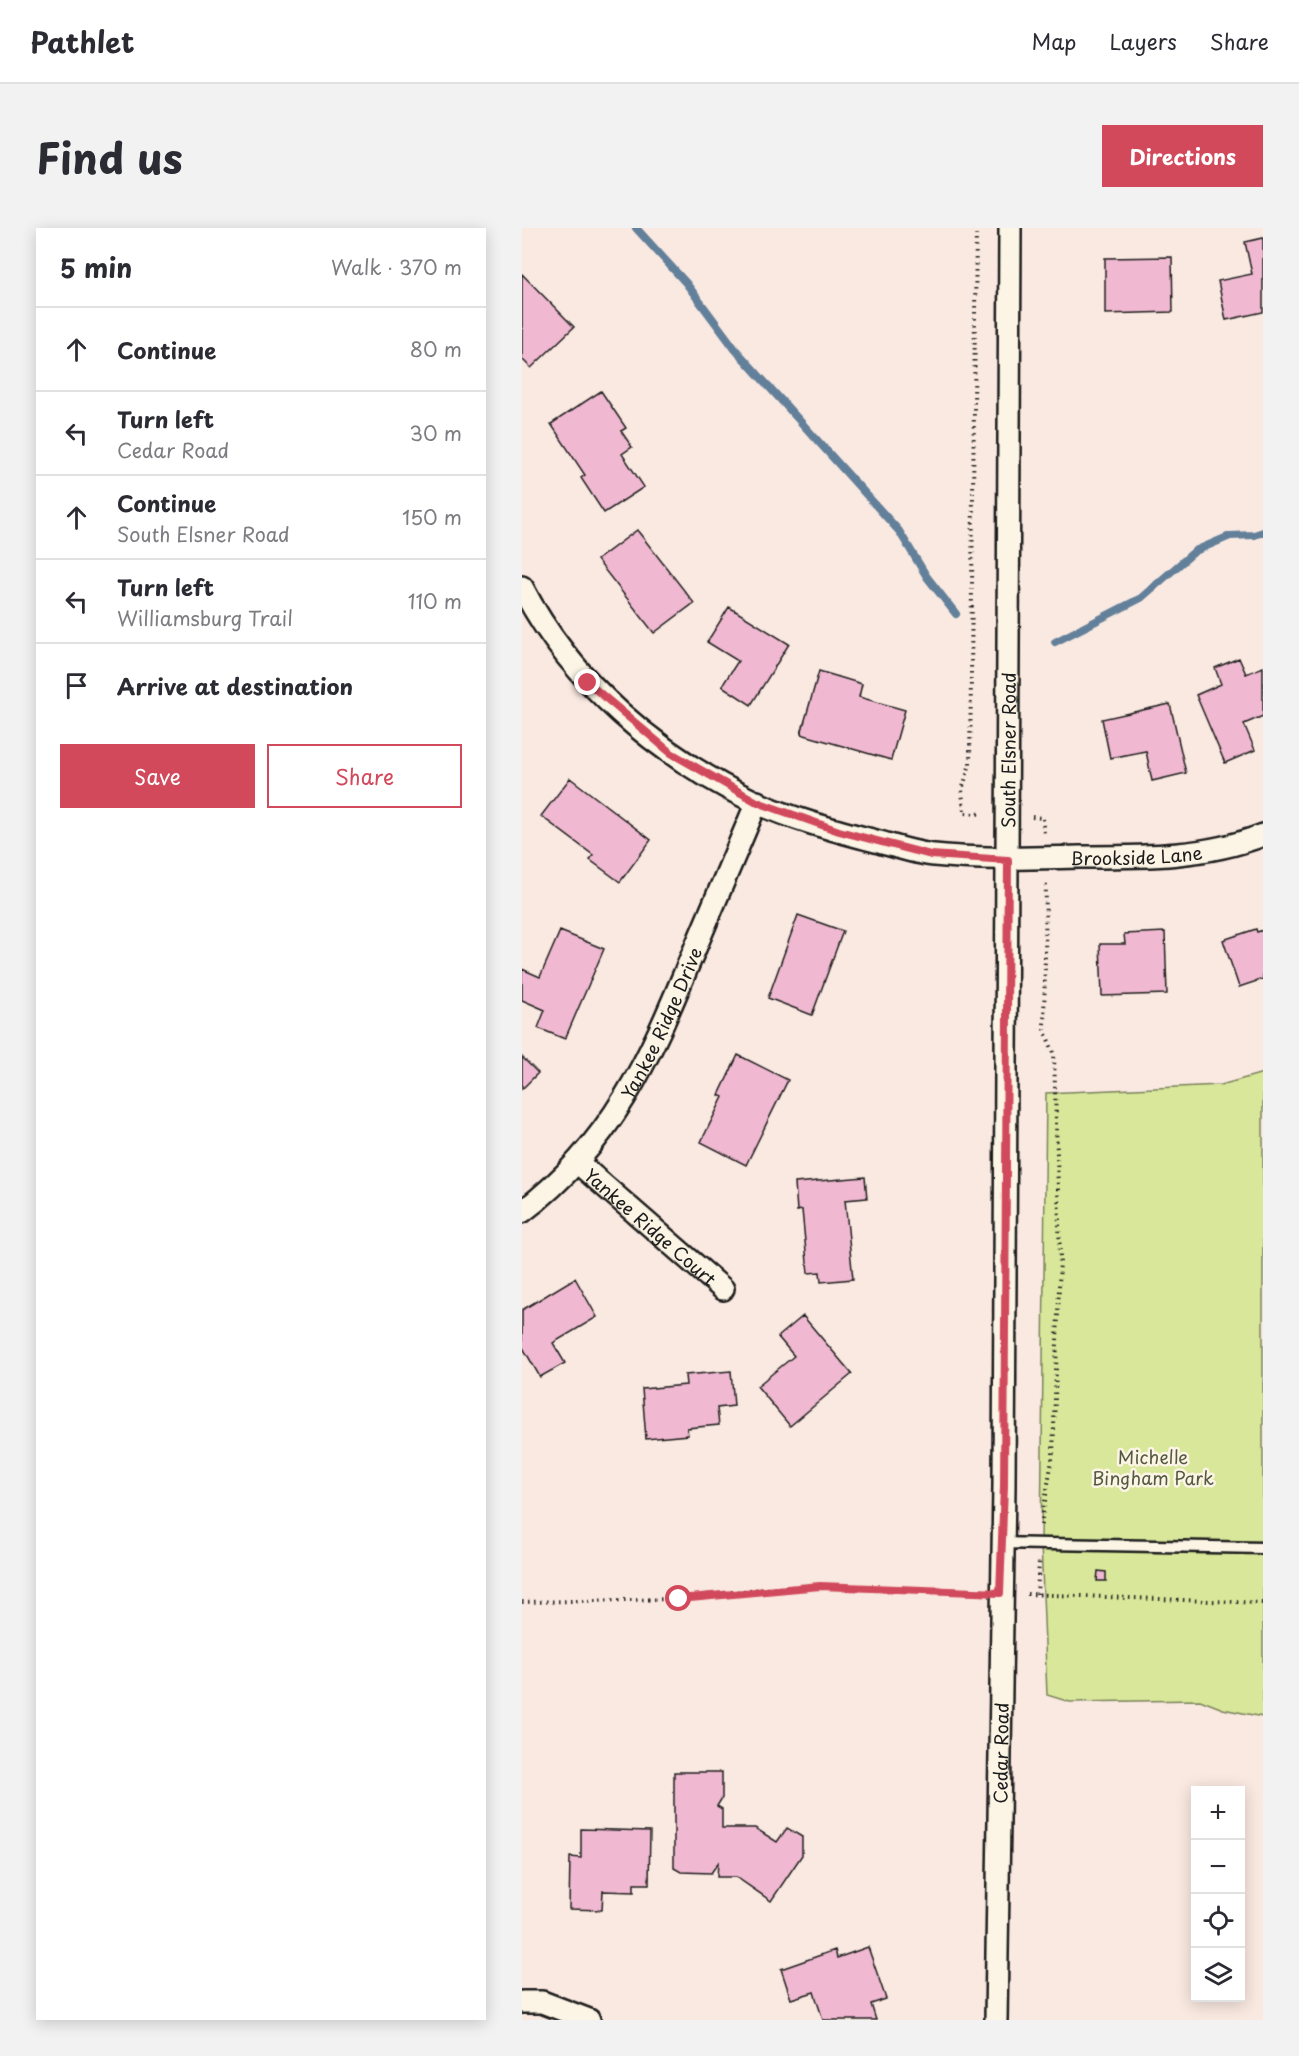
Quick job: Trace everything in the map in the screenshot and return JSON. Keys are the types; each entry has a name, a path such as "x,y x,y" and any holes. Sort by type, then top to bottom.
{"street":[{"name":"South Elsner Road","path":"1004,1486 1010,228"},
{"name":"Brookside Lane","path":"522,587 555,642 588,683 671,753 757,802 839,831 931,855 1008,860 1150,856 1216,849 1263,835"},
{"name":"Yankee Ridge Drive","path":"522,1212 577,1162 624,1101 652,1051 757,802"},
{"name":"Yankee Ridge Court","path":"577,1162 723,1289"},
{"name":"Cedar Road","path":"996,2020 1000,1593 1004,1486"},
{"path":"522,2002 542,2002 589,2020"}],"lane":[{"path":"1002,1543 1263,1548"}],"path":[{"path":"522,1602 679,1599 820,1586 1263,1603"}],"green space":[{"name":"Michelle Bingham Park","path":"1263,1073 1263,1717 1223,1709 1200,1700 1070,1702 1047,1695 1041,1543 1046,1093 1221,1085"}],"building":[{"path":"1263,238 1263,312 1226,320 1218,281 1252,274 1245,242"},
{"path":"1172,257 1173,312 1105,314 1105,258"},
{"path":"522,274 574,327 531,368 522,359"},
{"path":"601,391 626,428 621,431 632,447 622,454 644,487 604,513 581,478 585,475 551,424"},
{"path":"637,530 694,603 654,633 597,560"},
{"path":"729,607 789,644 751,705 722,686 738,661 707,642"},
{"path":"1239,658 1246,674 1263,667 1263,716 1244,724 1255,750 1225,763 1196,695 1221,684 1215,668"},
{"path":"819,671 862,684 859,697 905,710 891,760 801,734"},
{"path":"1170,704 1186,773 1152,781 1146,751 1110,758 1102,719"},
{"path":"570,778 651,840 620,882 590,860 593,855 541,816"},
{"path":"798,915 843,931 812,1015 768,998"},
{"path":"1256,929 1257,932 1263,930 1263,979 1239,987 1223,940"},
{"path":"560,931 604,949 565,1039 538,1028 545,1010 522,1000 522,969 540,977"},
{"path":"1165,932 1167,994 1102,996 1100,944 1125,944 1124,934"},
{"path":"738,1055 788,1080 746,1165 701,1142 723,1097 719,1095"},
{"path":"522,1057 538,1073 522,1089"},
{"path":"865,1177 867,1198 845,1200 853,1279 821,1282 820,1272 808,1273 802,1210 797,1211 795,1183"},
{"path":"575,1278 597,1317 553,1343 565,1363 540,1377 522,1346 522,1310"},
{"path":"803,1316 852,1374 790,1426 757,1386 794,1356 778,1337"},
{"path":"731,1371 734,1406 717,1408 719,1425 687,1428 688,1435 646,1439 642,1389 686,1385 685,1375"},
{"path":"1098,1571 1106,1572 1106,1581 1097,1581"},
{"path":"674,1772 722,1772 722,1798 717,1806 722,1809 722,1828 755,1828 777,1842 787,1828 802,1837 802,1855 771,1901 736,1877 717,1877 718,1863 711,1873 681,1872 674,1868"},
{"path":"581,1829 650,1831 649,1884 634,1884 634,1892 603,1891 602,1910 569,1909 570,1857 581,1858"},
{"path":"868,1947 886,1999 871,2004 876,2020 823,2020 814,1992 791,1999 781,1969 835,1950 837,1958"}],"waterway":[{"path":"636,228 686,283 735,349 899,531 927,577 956,614"},
{"path":"1055,642 1141,598 1195,551 1230,536 1254,535 1263,532"}],"route":[{"path":"588,683 625,717 671,753 757,802 839,831 931,855 1008,860 1004,1486 1000,1593 820,1586 753,1590 679,1599"}]}
